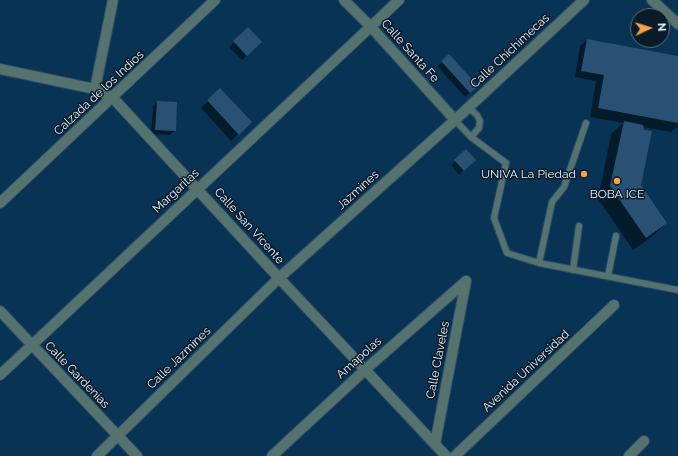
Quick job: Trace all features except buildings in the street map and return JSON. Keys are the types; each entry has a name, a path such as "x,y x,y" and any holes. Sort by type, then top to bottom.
{"street":[{"path":"94,89 113,0"},
{"name":"Calzada de los Indios","path":"0,203 113,98 215,0"},
{"name":"Calle Santa Fe","path":"344,0 371,27 455,120"},
{"name":"Margaritas","path":"0,375 400,0"},
{"name":"Calle Chichimecas","path":"455,120 584,0"},
{"path":"652,0 678,24"},
{"name":"Calle San Vicente","path":"0,68 94,89 113,98 446,456"},
{"name":"Jazmines","path":"279,278 455,120"},
{"name":"Calle Jazmines","path":"97,456 279,278"},
{"name":"Amapolas","path":"272,456 366,369 466,281"},
{"name":"Calle Claveles","path":"435,444 466,281"},
{"name":"Avenida Universidad","path":"455,456 614,305"},
{"name":"Calle Gardenias","path":"0,311 31,346 137,456"},
{"path":"629,456 644,441"}],"lane":[{"path":"469,108 477,115 480,121 479,128 471,137"},
{"path":"455,120 471,137 506,163 494,218 507,253 539,263 678,290"},
{"path":"539,263 552,202 564,187 586,123"},
{"path":"573,270 579,226"},
{"path":"608,276 616,236"}],"place":[{"name":"UNIVA La Piedad","path":"584,174"},
{"name":"BOBA ICE","path":"617,181"}]}
